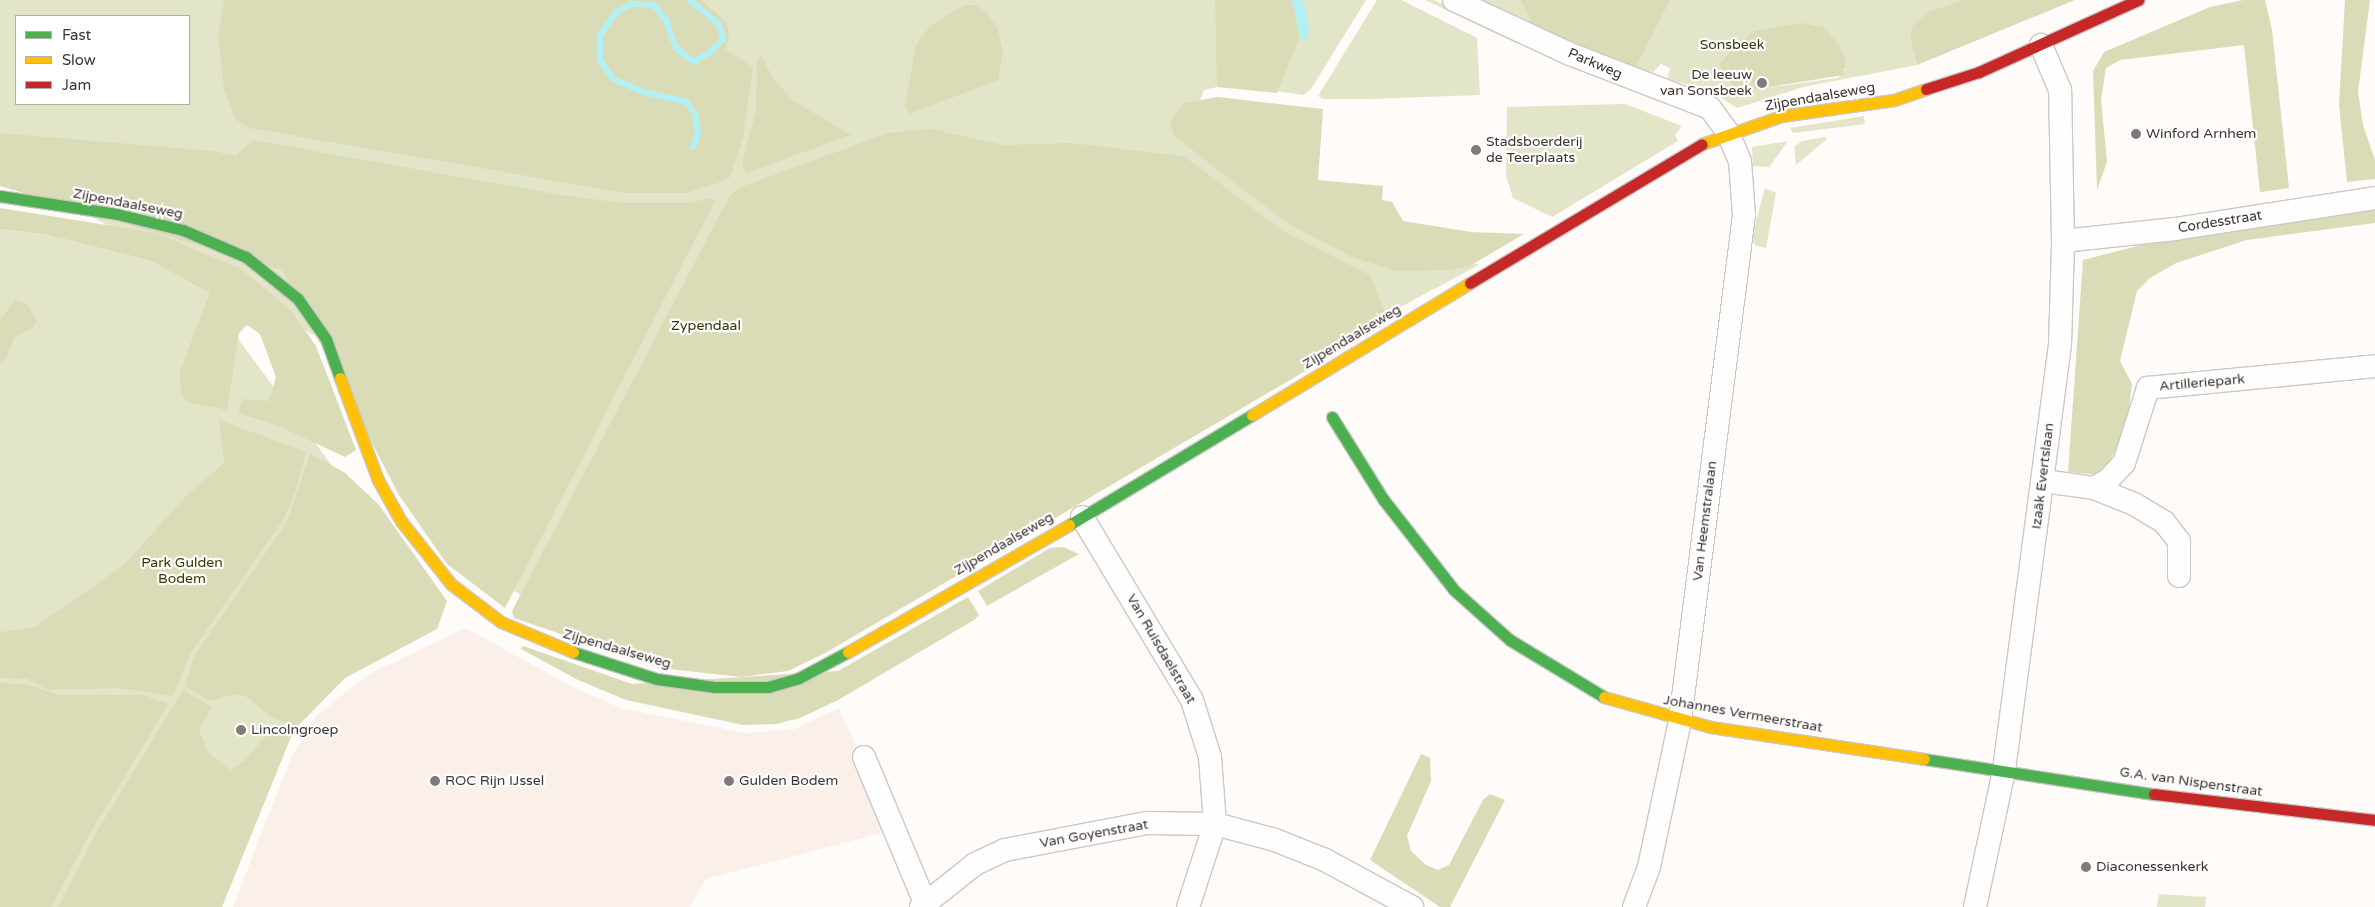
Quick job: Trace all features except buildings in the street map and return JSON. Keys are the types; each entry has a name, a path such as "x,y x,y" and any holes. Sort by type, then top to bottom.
{"main road":[{"name":"Zijpendaalseweg","path":"0,196 117,214 183,230 246,257 276,279 298,299 326,339 378,480 433,565 470,601 501,622 600,662 658,678 715,687 768,687 800,678 1082,517 1698,146 1728,133 1781,116 1894,100 1979,72 2138,0"},
{"name":"Johannes Vermeerstraat","path":"1332,417 1422,552 1454,590 1510,640 1593,693 1680,721 2004,770"},
{"name":"G.A. van Nispenstraat","path":"2004,770 2195,800 2375,820"}],"street":[{"name":"Parkweg","path":"1454,0 1570,54 1710,108 1728,133"},
{"name":"Izaäk Evertslaan","path":"1974,907 2004,770 2060,345 2063,241 2060,90 2041,45"},
{"name":"Van Heemstralaan","path":"1634,907 1649,867 1680,721 1744,216 1740,161 1728,133"},
{"name":"Cordesstraat","path":"2063,241 2175,229 2375,198"},
{"name":"Artilleriepark","path":"2094,488 2124,463 2148,388 2375,366"},
{"path":"2043,482 2094,488 2134,504 2164,522 2179,542 2179,576"},
{"name":"Van Ruisdaelstraat","path":"1082,517 1192,700 1210,757 1215,824 1188,907"},
{"name":"Van Goyenstraat","path":"864,757 923,905 975,864 1005,850 1146,823 1215,824 1275,840 1325,860 1412,907"}],"shaded area":[{"name":"ROC Rijn IJssel","path":"466,628 574,688 621,708 745,733 795,729 839,708 893,830 706,879 690,907 233,907 290,760 316,716 369,674"}],"green space":[{"name":"Zypendaal","path":"0,0 1366,0 1311,89 1304,95 1217,83 1217,87 1204,90 1191,123 1278,205 1479,265 1294,364 604,645 436,544 357,358 0,168"},
{"path":"224,0 702,0 727,23 729,37 725,49 753,67 743,138 730,177 724,181 686,193 625,193 249,128 235,119 224,88 218,37"},
{"path":"1215,0 1292,0 1300,36 1277,93 1217,87"},
{"path":"1377,0 1401,0 1477,38 1480,95 1369,99 1323,99 1318,96"},
{"path":"1425,0 1434,0 1521,42 1518,44"},
{"name":"Sonsbeek","path":"1473,0 2011,0 1910,38 1917,65 1803,87 1737,108 1711,91 1667,79 1670,68 1661,64 1653,72 1636,67 1642,55 1523,3 1533,26","holes":["1847,68 1838,78 1742,91"]},
{"path":"1521,0 1670,0 1636,67 1533,26"},
{"path":"1964,0 2075,0 1917,65 1910,38 1913,25 1928,12"},
{"path":"2243,0 2265,0 2272,30 2289,188 2260,192 2244,45 2120,60 2106,68 2101,100 2107,162 2097,190 2093,71 2104,52 2210,7"},
{"path":"2345,0 2370,0 2358,92 2363,125 2375,160 2375,179 2347,182 2339,105"},
{"path":"964,5 976,5 987,13 998,29 1003,53 998,80 909,114 905,105 916,45 930,26"},
{"path":"1803,23 1824,28 1838,44 1845,56 1844,75 1737,92 1719,65 1730,52 1754,31"},
{"path":"761,56 775,81 794,101 851,135 746,173 742,164 756,110 757,58"},
{"path":"1218,97 1323,109 1318,180 1383,186 1382,200 1392,202 1403,221 1471,232 1524,234 1468,267 1452,270 1396,271 1352,257 1287,223 1174,136 1170,122 1183,103"},
{"path":"1625,104 1682,126 1675,135 1678,141 1552,217 1513,198 1506,176 1507,107"},
{"path":"1864,116 1865,124 1793,133 1790,128"},
{"path":"931,129 1003,145 1071,143 1184,156 1283,231 1370,275 1384,310 1382,326 827,652 788,671 741,677 660,668 514,618 512,611 729,197 738,188 888,133"},
{"path":"0,133 213,151 236,156 253,140 561,195 624,203 688,203 711,198 715,201 505,608 447,564 399,495 282,270 0,186"},
{"path":"1825,137 1827,139 1796,165 1794,147 1802,141"},
{"path":"1788,141 1769,167 1753,166 1752,147"},
{"path":"1765,188 1776,193 1766,248 1756,246 1751,239"},
{"path":"2375,201 2375,223 2247,240 2176,263 2150,278 2137,291 2120,361 2132,384 2126,433 2101,475 2068,472 2083,260 2195,231"},
{"path":"0,208 156,233 241,269 291,310 316,346 356,450 345,457 276,425 238,413 243,399 269,401 276,377 260,334 247,325 239,333 227,410 188,402 181,394 180,372 209,293 151,261 48,235 0,229"},
{"name":"Park Gulden Bodem","path":"0,229 48,235 151,261 209,293 207,297 441,613 313,698 290,731 221,907 0,907"},
{"path":"15,300 26,303 37,320 33,328 14,337 7,357 0,363 0,320"},
{"path":"219,420 306,452 294,496 283,520 190,654 173,696 119,688 48,690 28,679 0,678 0,632 35,627 124,565 188,494 224,463"},
{"path":"310,454 344,472 379,505 447,601 437,629 345,678 297,727 272,718 247,697 235,694 209,701 185,686 194,656 287,522"},
{"path":"1063,547 1079,554 987,606 978,591 1050,548"},
{"path":"968,597 979,615 974,620 838,700 800,718 776,724 743,725 626,700 578,680 521,649 523,646 632,684 838,671"},
{"path":"0,683 26,684 59,695 144,695 169,704 93,828 51,907 0,907"},
{"path":"183,690 212,707 199,730 208,752 230,770 245,760 273,728 293,732 222,907 58,907 97,831"},
{"path":"1421,754 1430,758 1431,781 1407,836 1411,851 1426,865 1438,870 1449,865 1483,800 1490,794 1505,800 1450,907 1440,907 1370,860"},
{"path":"2159,894 2206,897 2205,907 2157,907"}],"water":[{"path":"1292,0 1303,0 1309,27 1307,42 1300,36"}],"waterway":[{"path":"690,0 719,24 723,39 709,53 693,62 676,48 666,20 653,5 632,4 616,12 600,36 600,59 613,79 644,92 687,102 695,115 698,133 693,147"}],"traffic: fast":[{"path":"0,196 117,214 183,230 246,257 298,299 326,339 340,378"},
{"path":"1069,525 1252,415"},
{"path":"1332,417 1383,499 1454,590 1510,640 1604,697"},
{"path":"573,652 657,679 715,687 768,687 799,678 848,652"},
{"path":"1924,759 2154,794"}],"traffic: slow":[{"path":"1702,144 1781,116 1894,100 1926,89"},
{"path":"1252,415 1470,283"},
{"path":"340,378 378,480 401,521 451,584 501,622 573,652"},
{"path":"848,652 1069,525"},
{"path":"1604,697 1711,727 1924,759"}],"traffic: jam":[{"path":"1926,89 1979,72 2138,0"},
{"path":"1470,283 1702,144"},
{"path":"2154,794 2375,820"}],"place":[{"name":"De leeuw van Sonsbeek","path":"1762,83"},
{"name":"Winford Arnhem","path":"2136,134"},
{"name":"Stadsboerderij de Teerplaats","path":"1476,150"},
{"name":"Lincolngroep","path":"241,730"},
{"name":"ROC Rijn IJssel","path":"435,781"},
{"name":"Gulden Bodem","path":"729,781"},
{"name":"Diaconessenkerk","path":"2086,867"}]}
